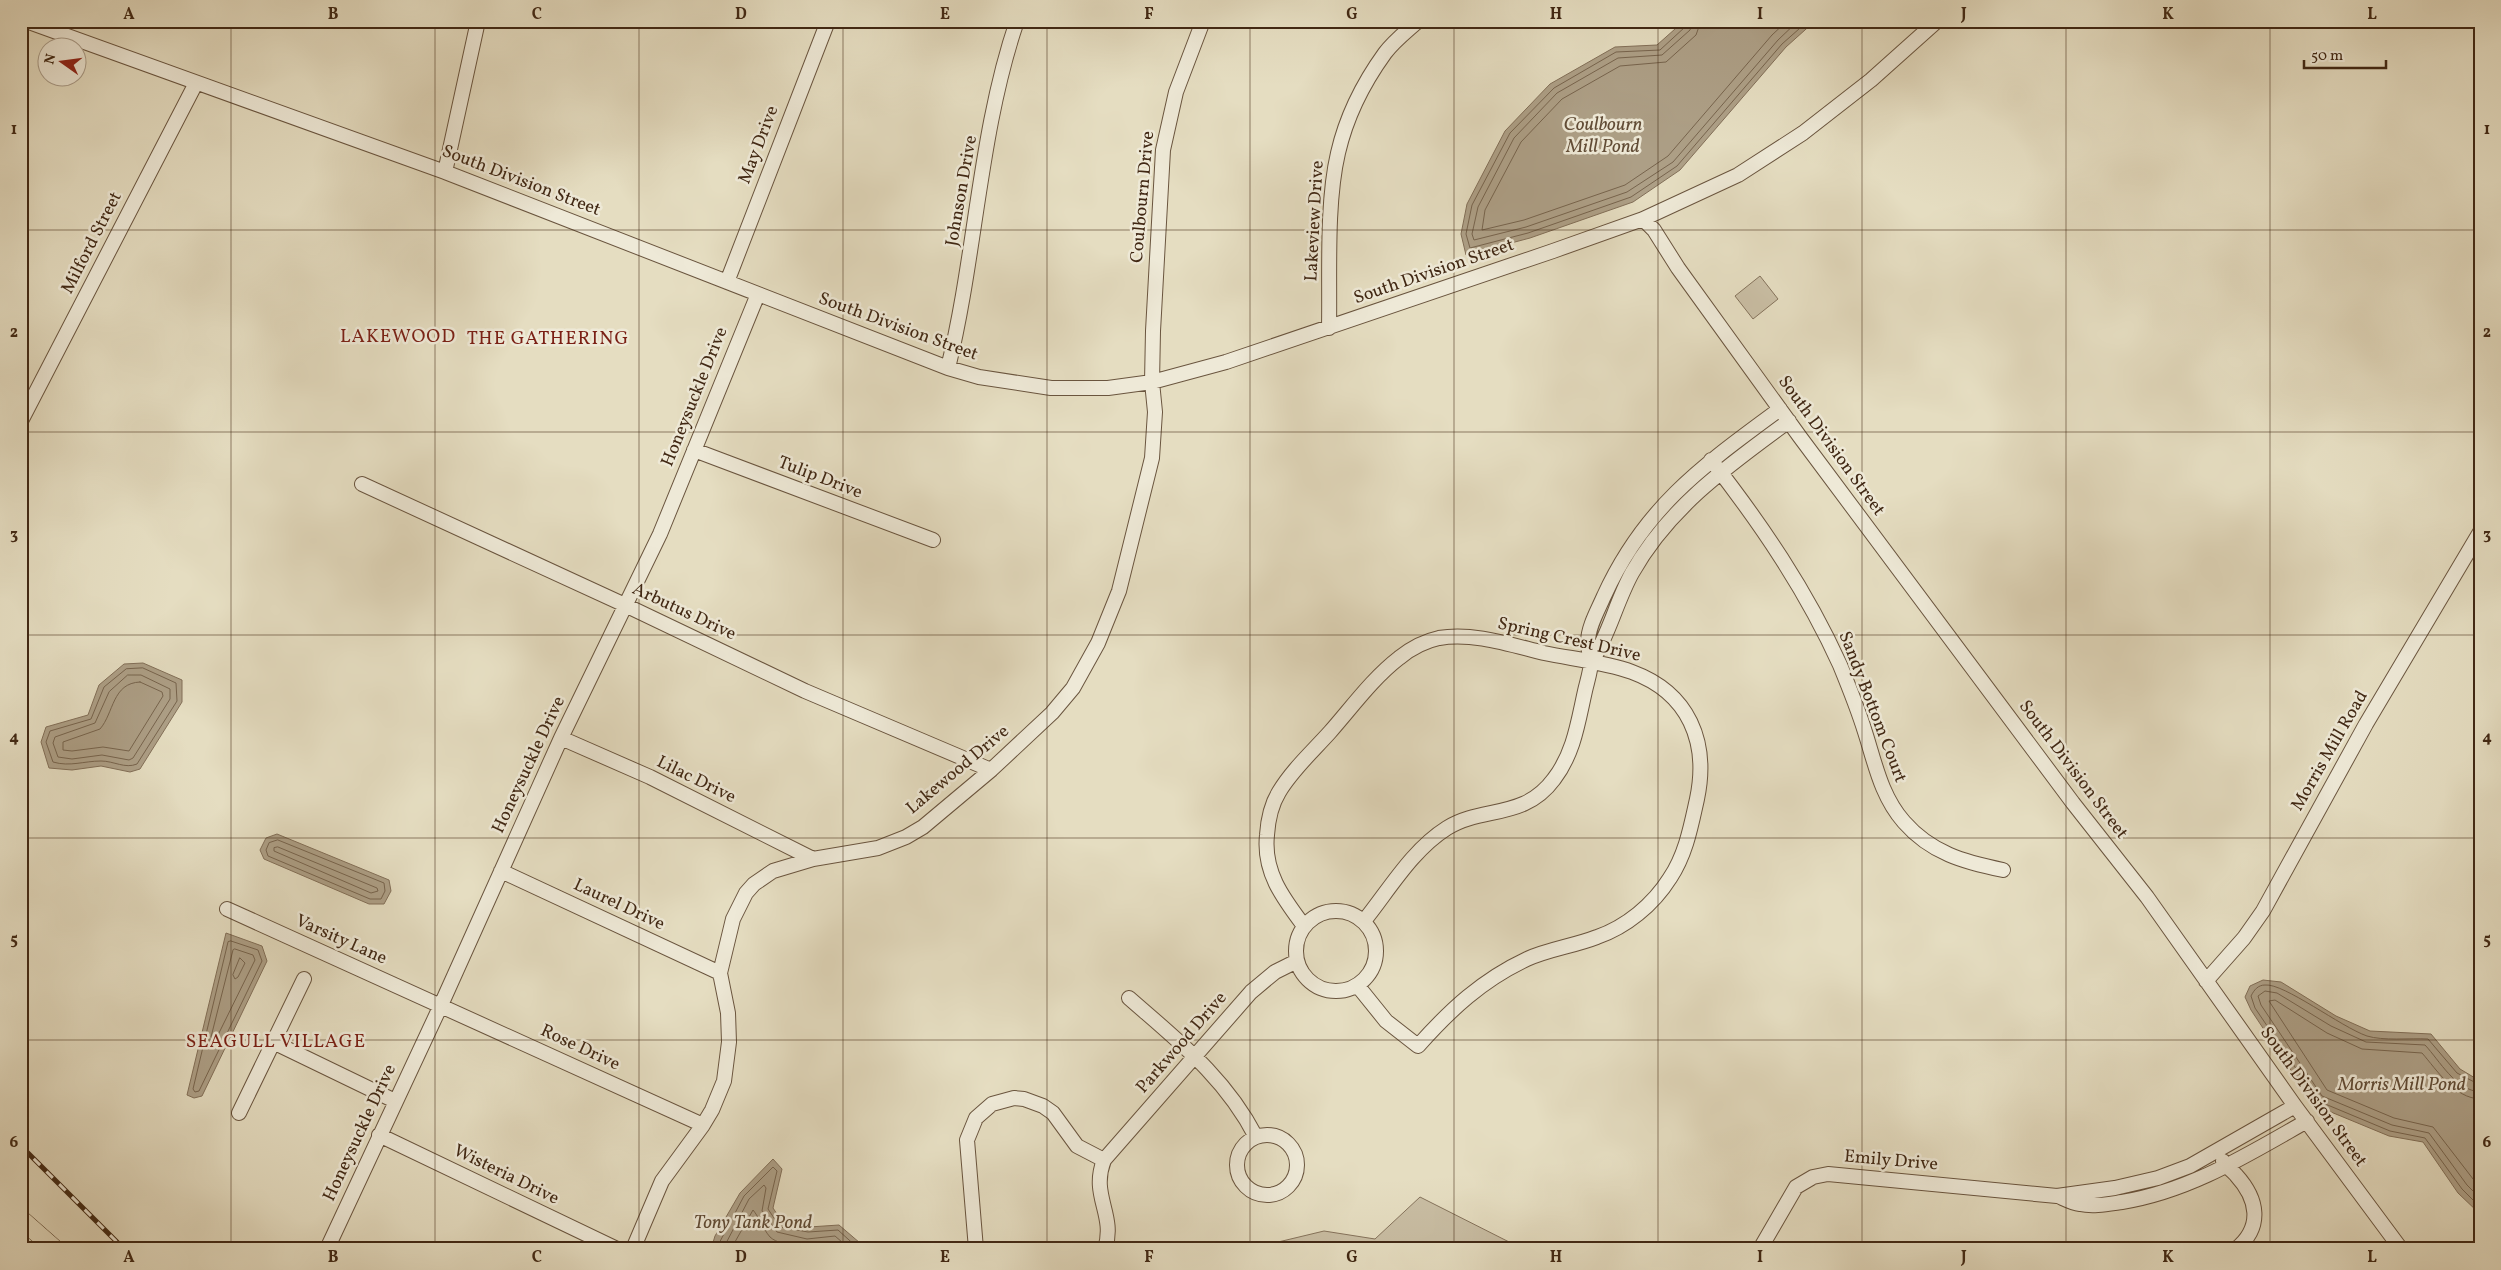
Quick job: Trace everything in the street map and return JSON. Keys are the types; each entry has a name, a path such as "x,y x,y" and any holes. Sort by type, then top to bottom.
{"main road":[{"path":"21,1218 55,1249"}],"street":[{"name":"South Division Street","path":"26,21 196,83 330,128 948,368 979,376 1052,388 1108,388 1152,382 1226,362 1643,218 1654,230 1678,268 1780,409 2073,803 2147,897 2295,1106 2401,1249"},
{"path":"445,172 478,21"},
{"name":"May Drive","path":"727,282 828,21"},
{"name":"Johnson Drive","path":"948,368 959,324 986,157 1004,67 1017,21"},
{"name":"Coulbourn Drive","path":"1152,382 1158,218 1163,150 1176,92 1202,21"},
{"name":"Lakeview Drive","path":"1328,328 1331,229 1338,153 1349,120 1374,71 1386,52 1418,21"},
{"path":"1643,218 1738,175 1803,134 1871,80 1938,21"},
{"name":"Milford Street","path":"21,420 196,83"},
{"name":"Honeysuckle Drive","path":"326,1249 441,1005 561,738 660,534 758,294"},
{"name":"Lakewood Drive","path":"634,1249 662,1181 703,1125 719,1092 728,1060 728,1013 720,973 727,936 737,908 746,893 754,884 773,871 813,859 878,848 906,837 948,806 991,770 1052,713 1073,688 1098,644 1109,620 1121,582 1152,458 1155,412 1152,382"},
{"path":"1591,663 1588,642 1593,624 1625,556 1662,506 1711,460 1780,409"},
{"path":"1364,921 1419,851 1437,835 1459,823 1516,808 1538,795 1554,780 1570,754 1591,663 1602,645 1625,587 1650,545 1679,510 1720,472 1789,421"},
{"name":"Tulip Drive","path":"694,450 933,540"},
{"name":"Sandy Bottom Court","path":"1711,460 1783,559 1816,616 1853,696 1879,779 1892,806 1912,831 1933,848 1957,859 2003,870"},
{"name":"Arbutus Drive","path":"362,484 625,605 805,691 991,770"},
{"name":"Morris Mill Road","path":"2206,981 2244,938 2263,911 2366,724 2480,532"},
{"name":"Spring Crest Drive","path":"1304,926 1284,900 1270,872 1266,838 1272,806 1288,780 1384,671 1398,658 1420,644 1450,637 1480,639 1591,663 1631,672 1663,688 1678,702 1696,734 1702,770 1688,834 1679,862 1660,892 1626,923 1596,938 1544,952 1492,978 1459,1003 1418,1046 1386,1021 1357,985"},
{"name":"Lilac Drive","path":"561,738 650,777 813,859"},
{"name":"Laurel Drive","path":"501,871 720,973"},
{"name":"Varsity Lane","path":"227,909 441,1005"},
{"path":"1326,911 1346,912 1364,921 1376,943 1376,956 1372,968 1357,985 1344,990 1332,991 1320,988 1310,981 1302,972 1297,961 1298,937 1304,926 1314,917 1326,911"},
{"name":"Parkwood Drive","path":"1105,1249 1110,1228 1099,1193 1099,1181 1104,1160 1264,980 1297,961"},
{"path":"239,1113 304,978"},
{"path":"1129,998 1195,1056 1229,1092 1256,1137"},
{"name":"Rose Drive","path":"441,1005 703,1125"},
{"path":"273,1042 395,1101"},
{"path":"976,1249 967,1140 976,1118 992,1104 1002,1100 1024,1099 1043,1106 1053,1113 1077,1146 1104,1160"},
{"name":"Emily Drive","path":"1760,1249 1796,1187 1813,1177 1828,1174 2057,1196 2115,1188 2149,1181 2176,1172 2219,1151 2295,1106"},
{"name":"Emily Drive","path":"2057,1196 2079,1204 2102,1204 2130,1200 2190,1184 2226,1167 2306,1121"},
{"name":"Wisteria Drive","path":"379,1135 617,1249"},
{"path":"1266,1135 1284,1140 1296,1156 1296,1175 1291,1184 1275,1195 1255,1193 1246,1188 1240,1180 1237,1170 1241,1150 1247,1142 1256,1137 1266,1135"},
{"path":"2219,1151 2226,1167 2235,1173 2252,1201 2255,1222 2250,1236 2236,1249"}],"shaded area":[{"path":"1760,276 1778,299 1753,319 1735,296"},
{"path":"1420,1197 1523,1249 1249,1249 1324,1231 1375,1239"}],"water":[{"name":"Coulbourn Mill Pond","path":"1684,21 1815,21 1786,47 1680,170 1633,202 1530,238 1466,255 1461,234 1467,204 1505,131 1550,84 1615,47 1657,45"},
{"path":"143,663 182,680 182,702 140,769 130,772 101,766 72,770 49,768 41,742 46,727 88,715 99,685 124,664"},
{"path":"277,834 389,880 391,891 384,904 369,904 264,859 260,850 266,838"},
{"path":"226,933 262,946 267,961 202,1096 194,1098 187,1095"},
{"name":"Morris Mill Pond","path":"2263,980 2281,982 2336,1016 2370,1031 2431,1034 2460,1069 2480,1081 2480,1214 2458,1193 2423,1142 2389,1136 2314,1105 2251,1010 2245,997 2250,986"},
{"name":"Tony Tank Pond","path":"773,1159 782,1169 773,1208 783,1223 809,1227 839,1225 867,1249 711,1249 715,1236 740,1193"}],"railway":[{"path":"21,1146 124,1249"}],"district":[{"name":"LAKEWOOD","path":"398,337"},
{"name":"THE GATHERING","path":"548,339"},
{"name":"SEAGULL VILLAGE","path":"276,1042"}]}
